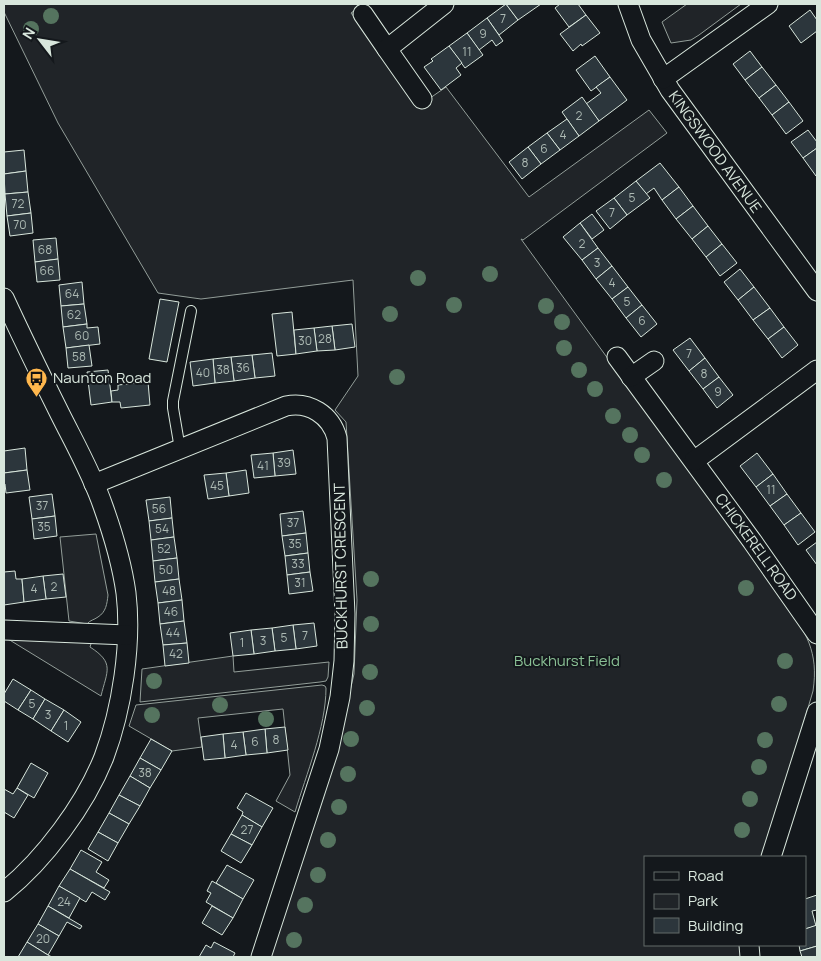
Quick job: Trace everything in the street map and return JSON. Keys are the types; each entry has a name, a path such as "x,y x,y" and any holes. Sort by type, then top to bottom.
{"street":[{"path":"387,49 444,4"},
{"name":"KINGSWOOD AVENUE","path":"628,4 641,40 663,79 817,291"},
{"path":"663,79 768,4"},
{"path":"363,14 422,99"},
{"path":"4,298 94,484 107,517 123,577 127,610 127,635 122,682 114,720 100,765 75,810 60,831 28,871 4,892"},
{"name":"CHICKERELL ROAD","path":"617,357 694,461 817,634"},
{"path":"631,376 654,361"},
{"path":"694,461 817,370"},
{"name":"BUCKHURST CRESCENT","path":"94,484 279,408 298,404 311,407 329,420 334,427 337,438 345,614 344,662 340,697 329,749 261,957"},
{"path":"4,630 127,635"},
{"path":"771,856 817,712"}],"lane":[{"path":"180,449 173,401 191,311"}],"green space":[{"name":"Buckhurst Field","path":"4,4 363,4 351,13 420,105 446,87 529,197 649,110 667,133 523,240 521,239 784,601 799,623 809,643 814,665 813,691 764,856 644,856 644,946 744,946 744,957 268,957 338,742 354,674 357,600 346,422 335,410 358,376 353,280 201,299 158,293 58,123 4,12"},
{"path":"687,4 741,4 691,40 671,43 662,22"},
{"path":"96,534 108,595 106,608 101,615 87,624 69,621 60,537"},
{"path":"8,639 83,641 91,644 90,647 103,658 107,668 101,696"},
{"path":"233,656 234,672 329,662 328,677 326,681 320,682 140,702 142,669"},
{"path":"322,685 326,688 323,719 315,751 295,812 276,801 290,775 283,709 198,718 202,747 172,751 129,726 136,705"}],"building":[{"path":"506,4 518,20 499,35 487,18"},
{"path":"506,4 541,4 518,20"},
{"path":"560,4 578,4 586,15 569,27 555,8"},
{"path":"810,10 817,20 817,31 801,43 789,26"},
{"path":"586,15 600,33 573,51 560,34"},
{"path":"487,18 503,41 496,46 492,40 479,50 467,33"},
{"path":"467,33 483,55 465,68 449,46"},
{"path":"449,46 462,63 456,68 461,75 441,90 424,67 433,61 431,59"},
{"path":"750,51 762,67 745,80 733,64"},
{"path":"595,56 610,77 591,91 576,70"},
{"path":"762,67 776,85 759,98 745,80"},
{"path":"610,77 627,100 599,121 586,104 601,93 596,87"},
{"path":"776,85 789,102 772,115 759,98"},
{"path":"582,97 599,121 579,136 562,112"},
{"path":"789,102 803,121 786,134 772,115"},
{"path":"567,119 579,136 560,150 547,133"},
{"path":"808,130 817,142 817,148 803,158 791,142"},
{"path":"547,133 560,150 541,164 528,147"},
{"path":"528,147 541,164 522,179 509,162"},
{"path":"817,148 817,176 816,176 803,158"},
{"path":"24,150 26,171 4,174 4,152"},
{"path":"660,163 679,187 662,200 654,188 646,194 636,181"},
{"path":"26,171 28,192 5,194 4,174"},
{"path":"636,181 650,198 627,215 614,198"},
{"path":"679,187 693,206 676,219 662,200"},
{"path":"28,192 31,213 7,216 5,194"},
{"path":"614,198 627,215 610,229 596,211"},
{"path":"693,206 708,226 692,239 676,219"},
{"path":"31,213 33,233 10,236 7,216"},
{"path":"592,214 604,230 592,239 580,223"},
{"path":"580,223 598,248 582,260 563,237"},
{"path":"708,226 722,244 706,257 692,239"},
{"path":"56,238 58,259 35,262 33,240"},
{"path":"722,244 737,263 720,276 706,257"},
{"path":"598,248 612,266 596,279 582,260"},
{"path":"58,259 60,280 37,282 35,262"},
{"path":"612,266 628,287 612,299 596,279"},
{"path":"740,269 754,287 738,300 724,282"},
{"path":"82,282 84,304 61,306 59,285"},
{"path":"628,287 642,305 626,318 612,299"},
{"path":"754,287 770,308 753,320 738,300"},
{"path":"160,299 179,302 167,362 149,359"},
{"path":"84,304 87,324 63,327 61,306"},
{"path":"642,305 657,324 641,337 626,318"},
{"path":"770,308 784,327 768,339 753,320"},
{"path":"292,312 296,354 277,356 272,314"},
{"path":"87,324 87,328 98,327 100,344 66,348 63,327"},
{"path":"352,324 355,347 335,350 332,326"},
{"path":"332,326 335,350 317,351 314,328"},
{"path":"784,327 798,345 782,358 768,339"},
{"path":"314,328 317,351 296,354 294,330"},
{"path":"690,338 705,358 689,371 673,350"},
{"path":"89,345 92,366 68,368 66,348"},
{"path":"272,353 275,376 255,378 252,355"},
{"path":"252,355 255,378 234,381 231,357"},
{"path":"231,357 234,381 215,383 213,359"},
{"path":"705,358 719,377 703,389 689,371"},
{"path":"213,359 215,383 193,386 190,362"},
{"path":"108,370 112,402 91,405 87,372"},
{"path":"719,377 733,395 717,408 703,389"},
{"path":"148,382 150,405 121,408 120,402 112,402 111,391 118,390 118,385"},
{"path":"25,448 27,470 4,473 4,451"},
{"path":"293,450 296,474 275,476 273,453"},
{"path":"273,453 275,476 254,478 251,455"},
{"path":"757,453 773,474 756,487 740,466"},
{"path":"27,470 30,490 6,493 4,473"},
{"path":"246,470 249,493 229,496 226,473"},
{"path":"226,473 229,496 208,499 204,475"},
{"path":"773,474 787,494 770,506 756,487"},
{"path":"52,494 55,516 32,519 29,497"},
{"path":"787,494 801,513 784,525 770,506"},
{"path":"170,497 172,518 149,521 146,500"},
{"path":"303,511 306,533 282,536 280,514"},
{"path":"801,513 815,532 798,545 784,525"},
{"path":"55,516 57,536 34,539 32,519"},
{"path":"172,518 174,537 151,540 149,521"},
{"path":"306,533 308,553 285,556 282,536"},
{"path":"174,537 177,558 153,561 151,540"},
{"path":"817,542 817,565 806,550"},
{"path":"308,553 310,572 287,575 285,556"},
{"path":"177,558 179,579 155,582 153,561"},
{"path":"15,571 16,579 22,579 24,602 4,605 4,572"},
{"path":"310,572 313,591 289,594 287,575"},
{"path":"63,574 66,597 46,599 43,576"},
{"path":"43,576 46,599 24,602 22,579"},
{"path":"179,579 182,600 158,603 155,582"},
{"path":"182,600 184,621 160,624 158,603"},
{"path":"184,621 187,643 163,645 160,624"},
{"path":"314,623 317,646 296,649 293,625"},
{"path":"293,625 296,649 275,651 272,628"},
{"path":"272,628 275,651 254,654 251,630"},
{"path":"251,630 254,654 233,656 230,633"},
{"path":"187,643 189,663 165,666 163,645"},
{"path":"13,679 31,690 18,710 4,701 4,694"},
{"path":"31,690 45,699 33,719 18,710"},
{"path":"45,699 64,710 51,731 33,719"},
{"path":"64,710 81,722 68,742 51,731"},
{"path":"285,727 288,750 267,753 265,729"},
{"path":"265,729 267,753 246,755 243,732"},
{"path":"243,732 246,755 225,758 223,734"},
{"path":"223,734 225,758 204,760 201,737"},
{"path":"151,739 172,751 161,770 140,758"},
{"path":"140,758 161,770 150,788 130,776"},
{"path":"31,763 48,773 34,798 17,788"},
{"path":"130,776 150,788 140,806 119,795"},
{"path":"17,788 28,795 14,818 4,812 4,789 13,794"},
{"path":"246,793 273,808 262,827 242,815 243,812 237,808"},
{"path":"119,795 140,806 129,824 109,813"},
{"path":"109,813 129,824 118,843 98,832"},
{"path":"242,815 262,827 252,845 231,834"},
{"path":"98,832 118,843 108,861 88,849"},
{"path":"231,834 252,845 241,863 221,851"},
{"path":"81,850 102,862 96,872 109,880 104,888 70,869"},
{"path":"227,865 254,880 243,899 216,883"},
{"path":"70,869 110,892 105,900 92,892 86,902 59,886"},
{"path":"212,881 243,899 233,918 206,902 211,893 207,891"},
{"path":"59,886 80,898 69,918 48,906"},
{"path":"817,895 817,910 812,911 816,926 806,929 806,899"},
{"path":"48,906 82,926 80,929 67,922 59,936 38,924"},
{"path":"212,906 233,918 222,935 202,923"},
{"path":"38,924 59,936 48,955 27,942"},
{"path":"817,925 817,946 800,951 799,946 806,946 806,929"},
{"path":"27,942 48,955 52,957 18,957"},
{"path":"214,942 235,953 233,957 199,957 206,945 211,948"},
{"path":"817,946 817,957 802,957 800,951"}],"place":[{"name":"Naunton Road","path":"37,397"}]}
